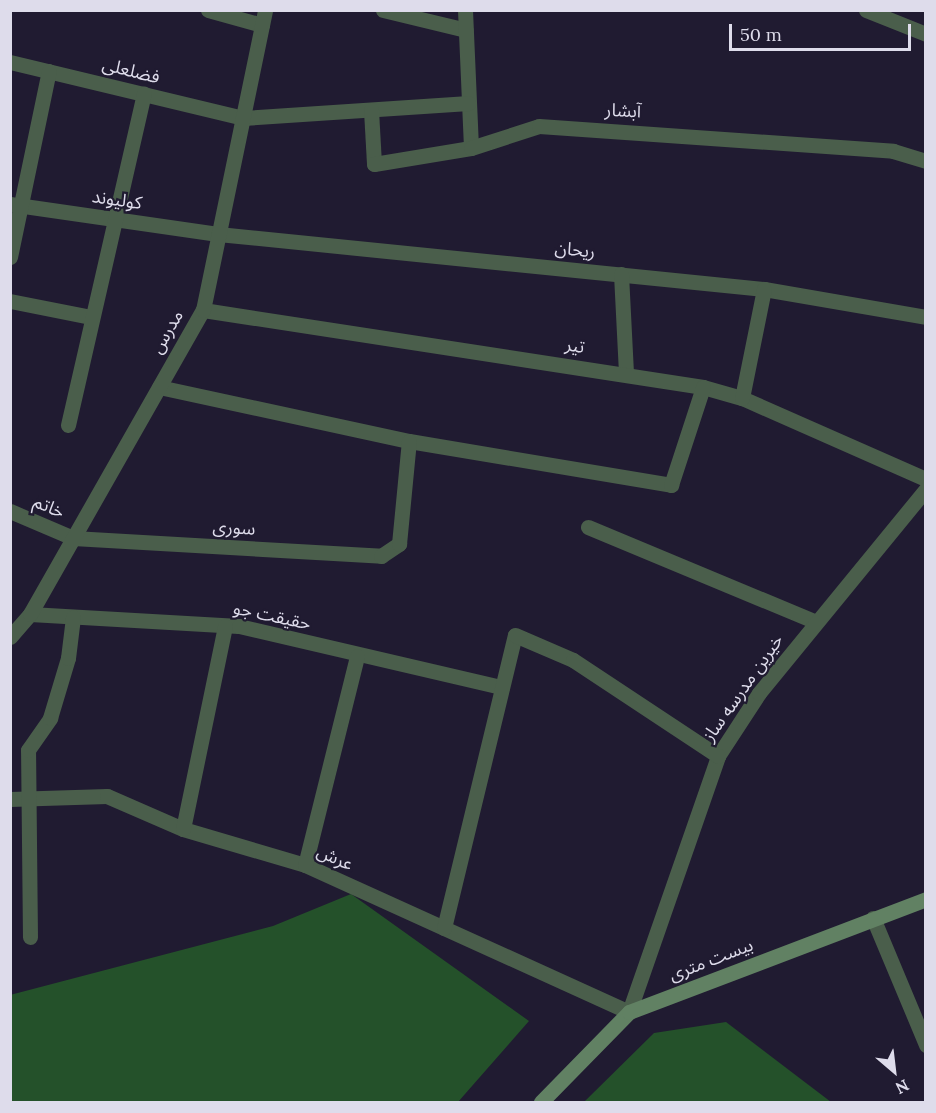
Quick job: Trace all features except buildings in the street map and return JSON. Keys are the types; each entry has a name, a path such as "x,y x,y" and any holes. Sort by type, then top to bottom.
{"street":[{"path":"207,10 264,18"},
{"path":"383,10 466,30"},
{"path":"465,10 471,148"},
{"path":"866,10 926,34"},
{"name":"مدرس","path":"10,637 30,614 203,310 264,18"},
{"name":"فضلعلی","path":"10,62 243,118 469,103"},
{"path":"10,257 16,205 49,71"},
{"path":"68,425 112,219 144,94"},
{"name":"آبشار","path":"371,110 374,164 471,148 539,126 893,151 926,161"},
{"name":"کولیوند","path":"16,205 218,234"},
{"name":"ریحان","path":"218,234 764,289 926,317"},
{"path":"621,274 626,374"},
{"path":"742,398 764,289"},
{"path":"10,302 92,317"},
{"name":"تیر","path":"203,310 703,387 742,398 926,478"},
{"path":"159,387 409,441 671,485 703,387"},
{"name":"سوری","path":"73,538 392,553 399,544 409,441"},
{"name":"خیرین مدرسه ساز","path":"629,1012 718,756 816,622 926,489"},
{"name":"خاتم","path":"10,511 73,538"},
{"path":"588,527 816,622"},
{"name":"حقیقت جو","path":"30,614 225,626 502,687"},
{"path":"30,937 18,798 28,750 50,718 68,658 73,617"},
{"path":"183,829 225,626"},
{"path":"444,928 515,635 573,660 718,756"},
{"path":"306,865 357,656"},
{"name":"عرش","path":"18,798 107,796 183,829 306,865 629,1012"},
{"name":"بیست متری","path":"541,1102 629,1012 926,899"},
{"path":"873,918 926,1045"}],"green space":[{"path":"351,894 529,1021 458,1102 11,1102 10,995 273,926"},
{"path":"726,1022 831,1102 584,1102 654,1033"}]}
